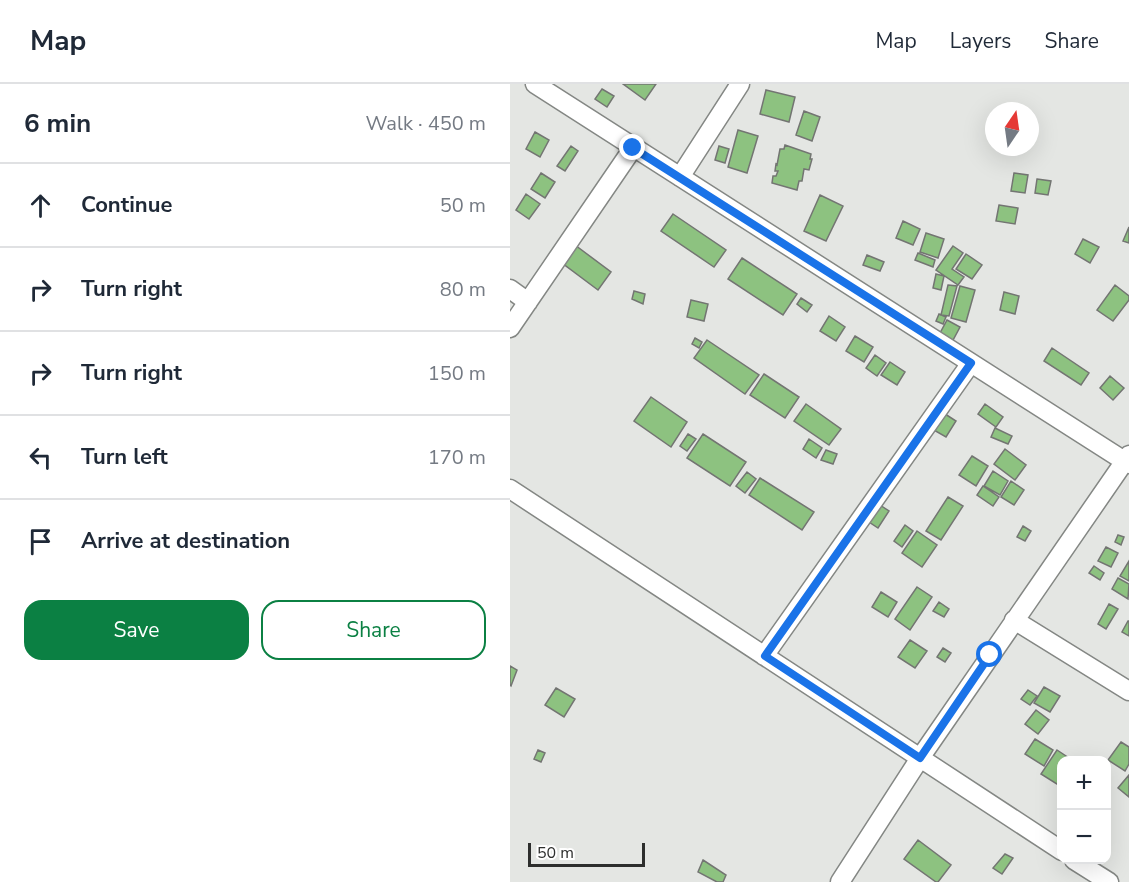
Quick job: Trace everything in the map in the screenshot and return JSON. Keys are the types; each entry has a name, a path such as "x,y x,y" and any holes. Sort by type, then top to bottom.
{"street":[{"path":"535,84 971,363 1128,460 1014,620 920,758 840,882"},
{"path":"680,177 740,84"},
{"path":"510,328 633,148"},
{"path":"510,289 528,302"},
{"path":"765,656 971,363"},
{"path":"510,489 1057,848"},
{"path":"1014,620 1129,691"},
{"path":"1080,864 1109,882"}],"building":[{"path":"623,84 656,84 645,100"},
{"path":"602,89 614,96 607,107 595,99"},
{"path":"766,90 795,97 789,122 760,114"},
{"path":"804,111 820,117 812,141 796,135"},
{"path":"738,130 758,136 747,173 728,167"},
{"path":"535,132 549,140 540,157 526,149"},
{"path":"785,145 811,154 809,170 804,169 802,181 799,181 797,190 772,183 773,176 776,176 778,171 775,171 780,149 784,149"},
{"path":"571,146 578,151 565,171 557,166"},
{"path":"719,146 729,149 725,163 715,160"},
{"path":"541,173 555,182 545,198 531,189"},
{"path":"1014,173 1028,175 1025,193 1011,191"},
{"path":"1037,179 1051,181 1048,195 1035,193"},
{"path":"526,194 540,204 529,219 516,210"},
{"path":"820,195 843,206 826,241 804,231"},
{"path":"999,205 1018,208 1015,224 996,221"},
{"path":"673,214 726,250 714,267 661,231"},
{"path":"903,221 920,229 913,245 896,238"},
{"path":"1129,227 1129,243 1123,241"},
{"path":"926,233 944,239 938,258 920,252"},
{"path":"1083,239 1099,247 1090,263 1075,254"},
{"path":"575,245 611,272 598,290 562,263"},
{"path":"953,246 963,253 952,269 964,277 958,285 936,270"},
{"path":"918,253 935,260 933,267 915,260"},
{"path":"966,254 982,265 972,279 956,269"},
{"path":"867,255 884,262 880,271 863,265"},
{"path":"742,258 797,294 783,315 728,279"},
{"path":"936,274 944,276 941,290 933,288"},
{"path":"948,285 957,286 949,316 941,315"},
{"path":"1115,285 1129,296 1129,300 1113,321 1097,310"},
{"path":"960,286 975,290 966,322 951,318"},
{"path":"634,291 645,294 643,304 632,299"},
{"path":"1004,292 1019,296 1015,314 1000,310"},
{"path":"801,298 812,305 807,312 797,304"},
{"path":"691,300 708,304 704,321 687,317"},
{"path":"939,314 946,317 943,324 936,321"},
{"path":"829,316 845,327 836,341 820,331"},
{"path":"947,320 960,327 952,342 939,335"},
{"path":"855,336 873,347 864,362 846,351"},
{"path":"695,338 702,342 699,348 692,344"},
{"path":"707,340 759,375 745,394 694,358"},
{"path":"1052,348 1089,373 1081,385 1044,361"},
{"path":"875,355 886,363 877,376 866,368"},
{"path":"890,362 905,372 897,385 881,375"},
{"path":"764,374 799,397 785,418 750,395"},
{"path":"1110,376 1124,388 1113,400 1100,388"},
{"path":"651,397 687,422 671,447 634,421"},
{"path":"806,404 841,429 829,445 794,421"},
{"path":"985,404 1003,417 996,427 978,414"},
{"path":"942,412 956,421 946,437 932,429"},
{"path":"995,428 1012,436 1008,444 991,437"},
{"path":"688,434 696,439 687,451 680,446"},
{"path":"703,434 746,462 730,486 687,458"},
{"path":"809,439 822,448 816,458 803,449"},
{"path":"1005,449 1026,465 1015,480 994,464"},
{"path":"826,450 837,454 833,464 821,460"},
{"path":"972,456 988,466 976,486 959,475"},
{"path":"993,471 1008,481 1000,495 984,486"},
{"path":"747,472 756,479 745,493 736,486"},
{"path":"760,478 814,512 802,530 749,495"},
{"path":"1011,481 1024,490 1014,505 1001,497"},
{"path":"983,486 999,497 993,506 977,495"},
{"path":"948,497 963,506 941,540 926,531"},
{"path":"880,505 889,511 878,528 869,522"},
{"path":"905,525 913,531 902,547 894,541"},
{"path":"1023,526 1031,531 1025,541 1017,537"},
{"path":"917,531 937,545 922,567 902,553"},
{"path":"1118,535 1124,537 1121,545 1115,542"},
{"path":"1106,547 1118,553 1111,567 1098,561"},
{"path":"1129,561 1129,581 1120,576"},
{"path":"1094,566 1104,573 1100,580 1089,573"},
{"path":"1118,578 1129,584 1128,599 1112,589"},
{"path":"917,587 932,597 910,630 895,619"},
{"path":"881,592 897,602 888,617 872,607"},
{"path":"939,602 949,609 944,617 933,611"},
{"path":"1109,604 1118,609 1106,629 1098,624"},
{"path":"1129,621 1129,636 1122,632"},
{"path":"910,640 927,651 915,668 898,657"},
{"path":"943,648 951,653 945,662 937,657"},
{"path":"510,666 517,670 511,686 510,685"},
{"path":"1044,687 1060,696 1050,712 1034,703"},
{"path":"556,688 575,699 564,717 545,705"},
{"path":"1028,690 1037,696 1030,705 1021,699"},
{"path":"1036,710 1049,720 1038,734 1025,724"},
{"path":"1035,739 1053,750 1044,766 1025,754"},
{"path":"1121,742 1129,747 1129,764 1125,771 1111,762 1111,756"},
{"path":"538,750 545,753 541,762 534,759"},
{"path":"1057,750 1066,756 1057,756 1057,784 1041,774"},
{"path":"1129,775 1129,797 1118,788"},
{"path":"918,840 951,865 938,882 904,859"},
{"path":"1005,854 1013,858 1002,874 993,868"},
{"path":"703,860 726,875 723,882 717,882 698,872"}],"route":[{"path":"633,148 971,363 765,656 920,758 990,655"}]}
